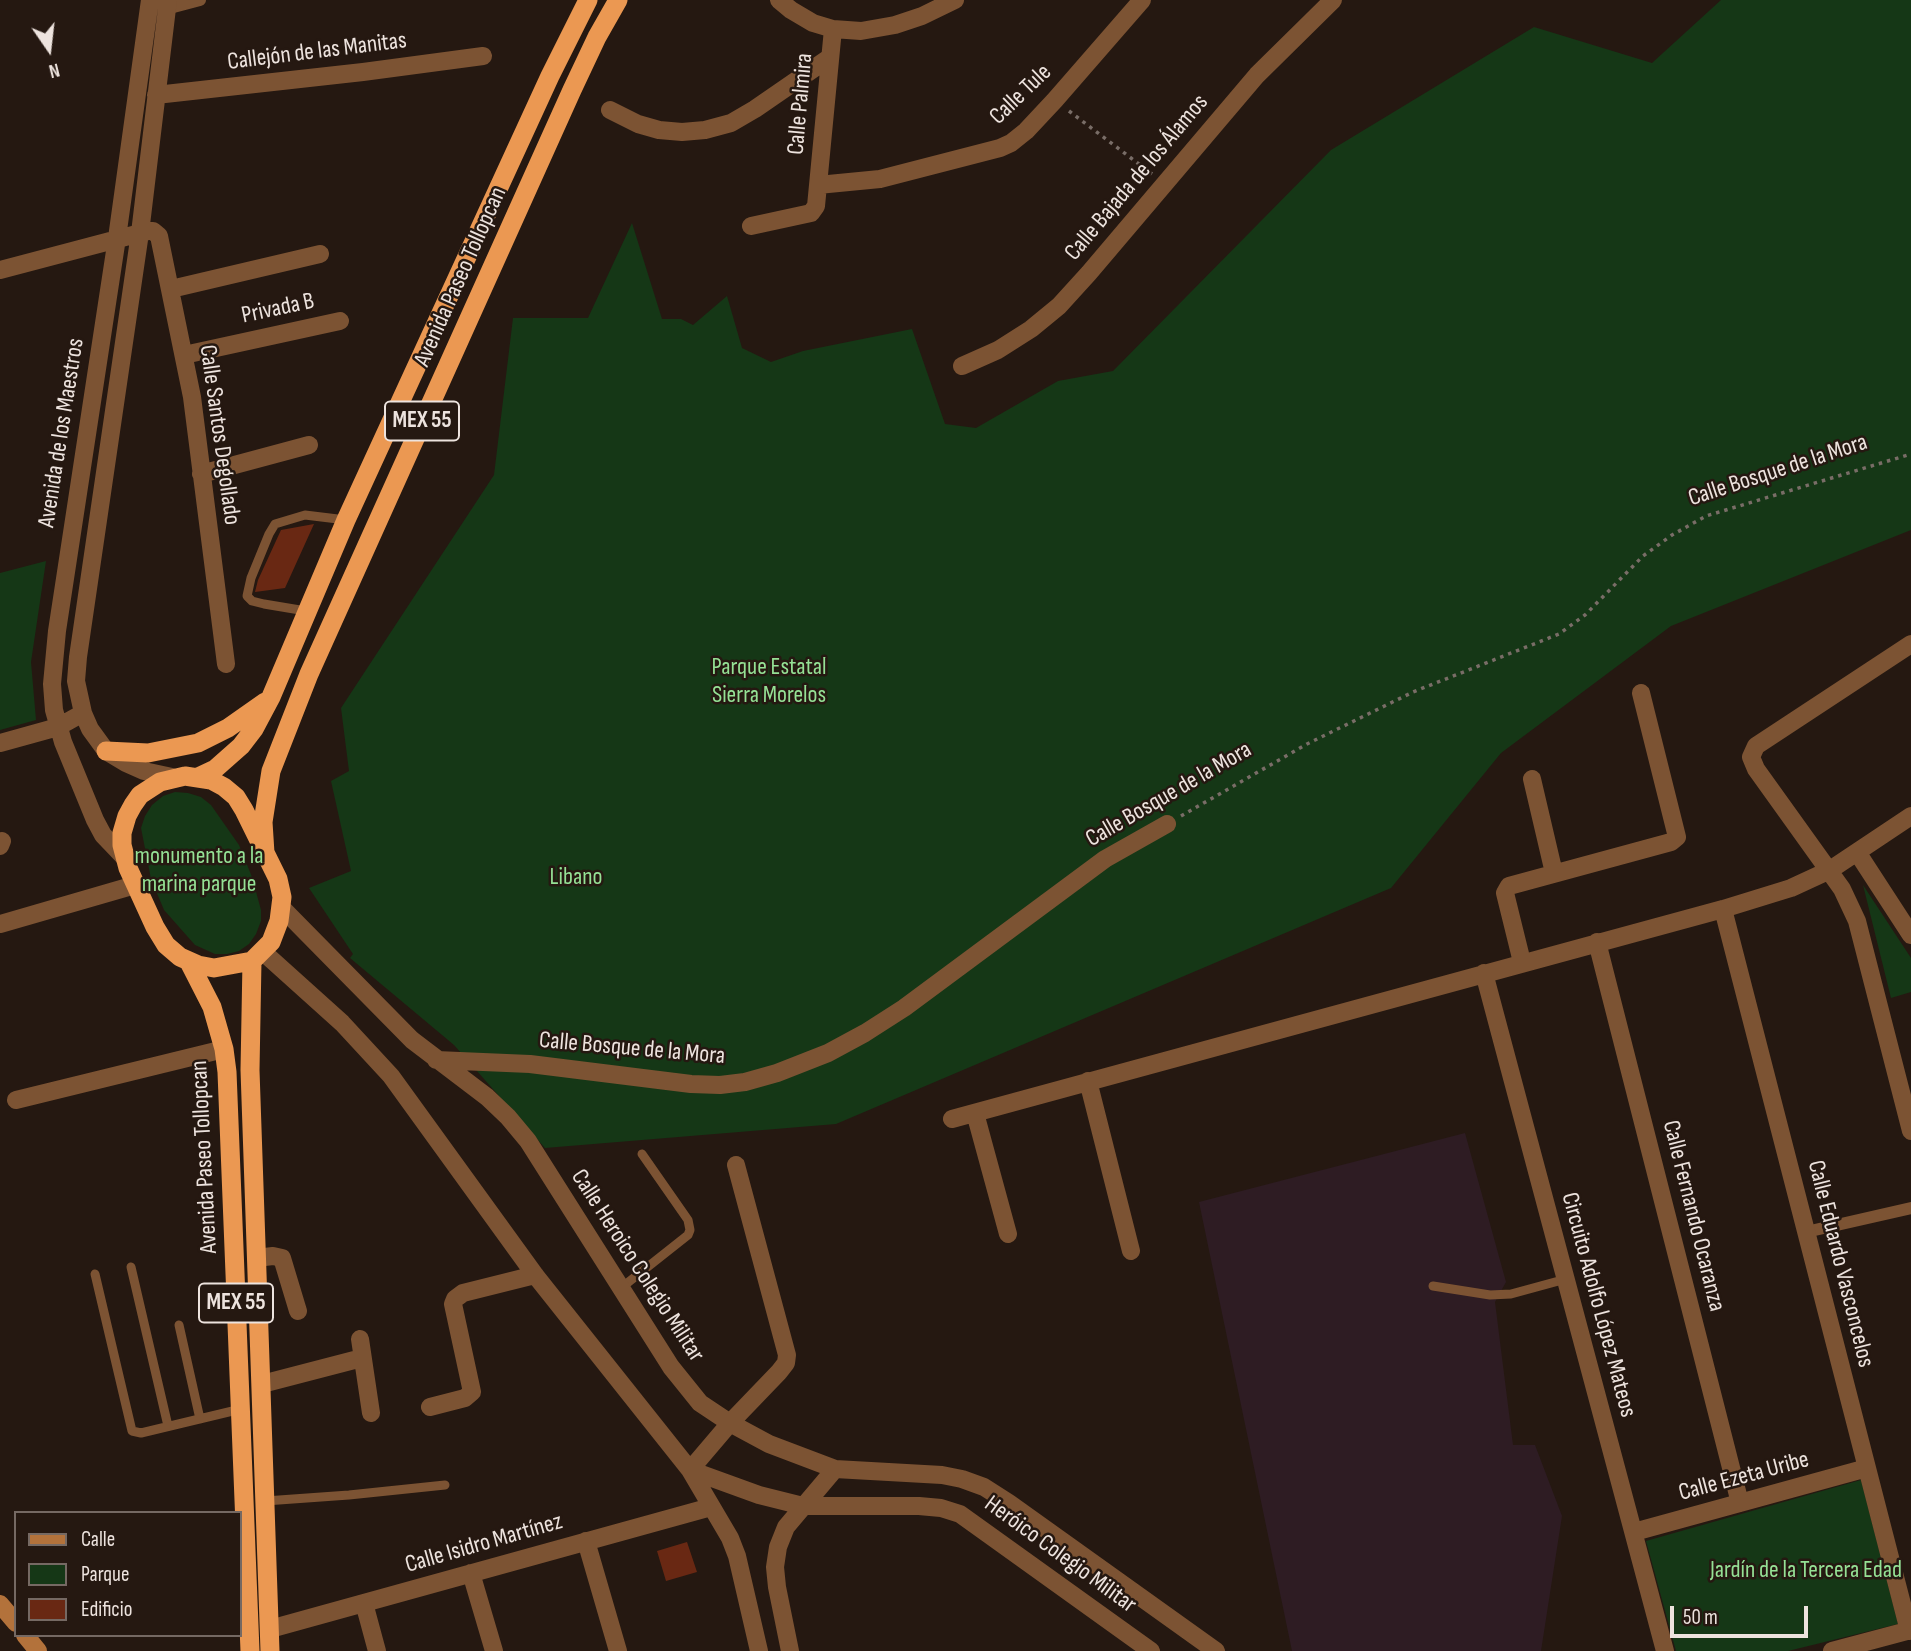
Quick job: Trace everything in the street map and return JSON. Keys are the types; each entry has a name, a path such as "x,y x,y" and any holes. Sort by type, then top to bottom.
{"highway":[{"name":"Avenida Paseo Tollopcan","path":"198,777 215,769 241,746 254,729 271,697 346,520 588,0"},
{"name":"Avenida Paseo Tollopcan","path":"265,853 263,822 271,771 309,674 597,37 618,0"},
{"path":"106,751 148,753 198,743 228,727 271,697"},
{"path":"172,777 198,777 224,787 236,797 265,853 278,879 282,908 271,942 257,956 214,968 189,962 166,945 155,928 124,857 122,833 133,805 150,788 172,777"},
{"name":"Avenida Paseo Tollopcan","path":"257,956 250,1070 270,1651"},
{"name":"Avenida Paseo Tollopcan","path":"189,962 212,1007 224,1049 227,1072 250,1651"}],"main road":[{"path":"574,26 597,37"},
{"path":"0,1604 14,1621"},
{"path":"27,1637 38,1651"}],"street":[{"name":"Avenida de los Maestros","path":"124,857 107,841 95,820 58,727 52,684 53,661 150,0"},
{"path":"167,4 200,0"},
{"path":"779,0 790,10 813,23 833,29 861,31 922,16 955,0"},
{"name":"Calle Tule","path":"818,185 880,179 1000,148 1026,131 1142,0"},
{"name":"Calle Bajada de los Álamos","path":"962,366 1031,329 1059,306 1257,75 1333,0"},
{"name":"Avenida de los Maestros","path":"167,4 140,233 76,681 83,713 90,729 106,751 126,764 172,777"},
{"name":"Calle Palmira","path":"751,226 811,213 816,206 833,29"},
{"name":"Callejón de las Manitas","path":"156,95 363,72 483,55"},
{"path":"610,110 638,124 659,130 705,130 731,123 829,58"},
{"name":"Calle Santos Degollado","path":"140,233 153,231 159,236 171,289 184,355 226,664"},
{"path":"0,270 140,233"},
{"path":"171,289 320,254"},
{"name":"Privada B","path":"184,355 340,321"},
{"path":"201,474 309,445"},
{"path":"1911,644 1756,746 1752,764 1830,870 1850,906 1864,941 1911,1131"},
{"path":"1522,962 1505,893 1509,886 1671,842 1677,837 1641,693"},
{"path":"0,743 58,727 83,713"},
{"path":"1532,779 1554,873"},
{"path":"953,1119 1723,909 1791,888 1830,870 1911,816"},
{"name":"Calle Bosque de la Mora","path":"436,1060 530,1064 691,1084 745,1082 777,1073 828,1053 866,1033 904,1008 1104,859 1167,824"},
{"path":"1857,852 1911,935"},
{"path":"0,924 135,885"},
{"name":"Calle Heroico Colegio Militar","path":"282,908 412,1040 509,1117 528,1141 682,1382 700,1403 730,1423 795,1455 835,1469"},
{"name":"Calle Eduardo Vasconcelos","path":"1723,909 1910,1630"},
{"name":"Calle Fernando Ocaranza","path":"1597,942 1740,1503"},
{"path":"257,956 333,1014 391,1076 535,1275 690,1470 730,1538 737,1556 758,1651"},
{"name":"Circuito Adolfo López Mateos","path":"1484,973 1665,1651"},
{"path":"16,1100 224,1049"},
{"path":"1088,1081 1130,1251"},
{"path":"975,1113 1008,1234"},
{"path":"690,1470 786,1363 787,1355 736,1165"},
{"path":"1806,1232 1911,1208"},
{"path":"256,1258 282,1258 298,1311"},
{"path":"430,1407 465,1398 472,1392 453,1304 455,1299 463,1293 535,1275"},
{"path":"360,1339 370,1413"},
{"path":"262,1384 362,1357"},
{"name":"Calle Ezeta Uribe","path":"1634,1532 1867,1468"},
{"path":"790,1651 775,1567 778,1547 786,1527 835,1469"},
{"name":"Heróico Colegio Militar","path":"835,1469 942,1475 984,1487 1216,1651"},
{"name":"Heróico Colegio Militar","path":"690,1470 759,1495 803,1506 919,1506 941,1508 960,1514 1151,1651"},
{"name":"Calle Isidro Martínez","path":"270,1629 711,1507"},
{"path":"586,1541 618,1651"},
{"path":"471,1573 494,1651"},
{"path":"364,1603 377,1651"},
{"path":"1832,1651 1910,1630"}],"lane":[{"path":"307,611 252,601 247,596 258,559 275,524 306,515 346,520"},
{"path":"621,1288 688,1235 690,1230 688,1220 642,1154"},
{"path":"131,1267 168,1426"},
{"path":"95,1274 131,1428 137,1433 241,1409"},
{"path":"1433,1286 1490,1295 1511,1294 1566,1279"},
{"path":"179,1325 200,1419"},
{"path":"265,1501 445,1485"}],"path":[{"path":"1055,100 1165,184"},
{"name":"Calle Bosque de la Mora","path":"1167,824 1307,744 1413,692 1559,634 1585,615 1643,556 1672,535 1706,516 1911,454"}],"shaded area":[{"path":"1465,1133 1506,1282 1495,1302 1513,1445 1535,1445 1562,1516 1541,1651 1292,1651 1199,1202"}],"green space":[{"name":"Parque Estatal Sierra Morelos","path":"1721,0 1911,0 1911,530 1671,626 1501,753 1391,888 836,1124 545,1148 454,1045 350,958 353,954 309,888 351,871 331,781 349,771 341,708 494,475 513,318 588,318 632,223 662,319 681,319 693,325 727,296 742,348 771,362 803,351 912,329 945,424 976,428 1058,381 1113,371 1331,150 1534,27 1652,63"},
{"path":"46,561 31,662 36,720 0,730 0,573"},
{"name":"monumento a la marina parque","path":"175,792 201,797 211,805 239,845 252,877 261,910 261,921 249,944 239,951 215,954 195,945 164,910 151,879 141,828 152,805 163,796"},
{"path":"1863,885 1911,958 1911,992 1891,998"},
{"name":"Jardín de la Tercera Edad","path":"1861,1480 1898,1624 1788,1651 1676,1651 1646,1541"}],"building":[{"path":"314,524 285,588 255,592 281,530"},
{"path":"687,1542 697,1572 666,1581 657,1551"}],"park label":[{"name":"Libano","path":"576,878"}]}
